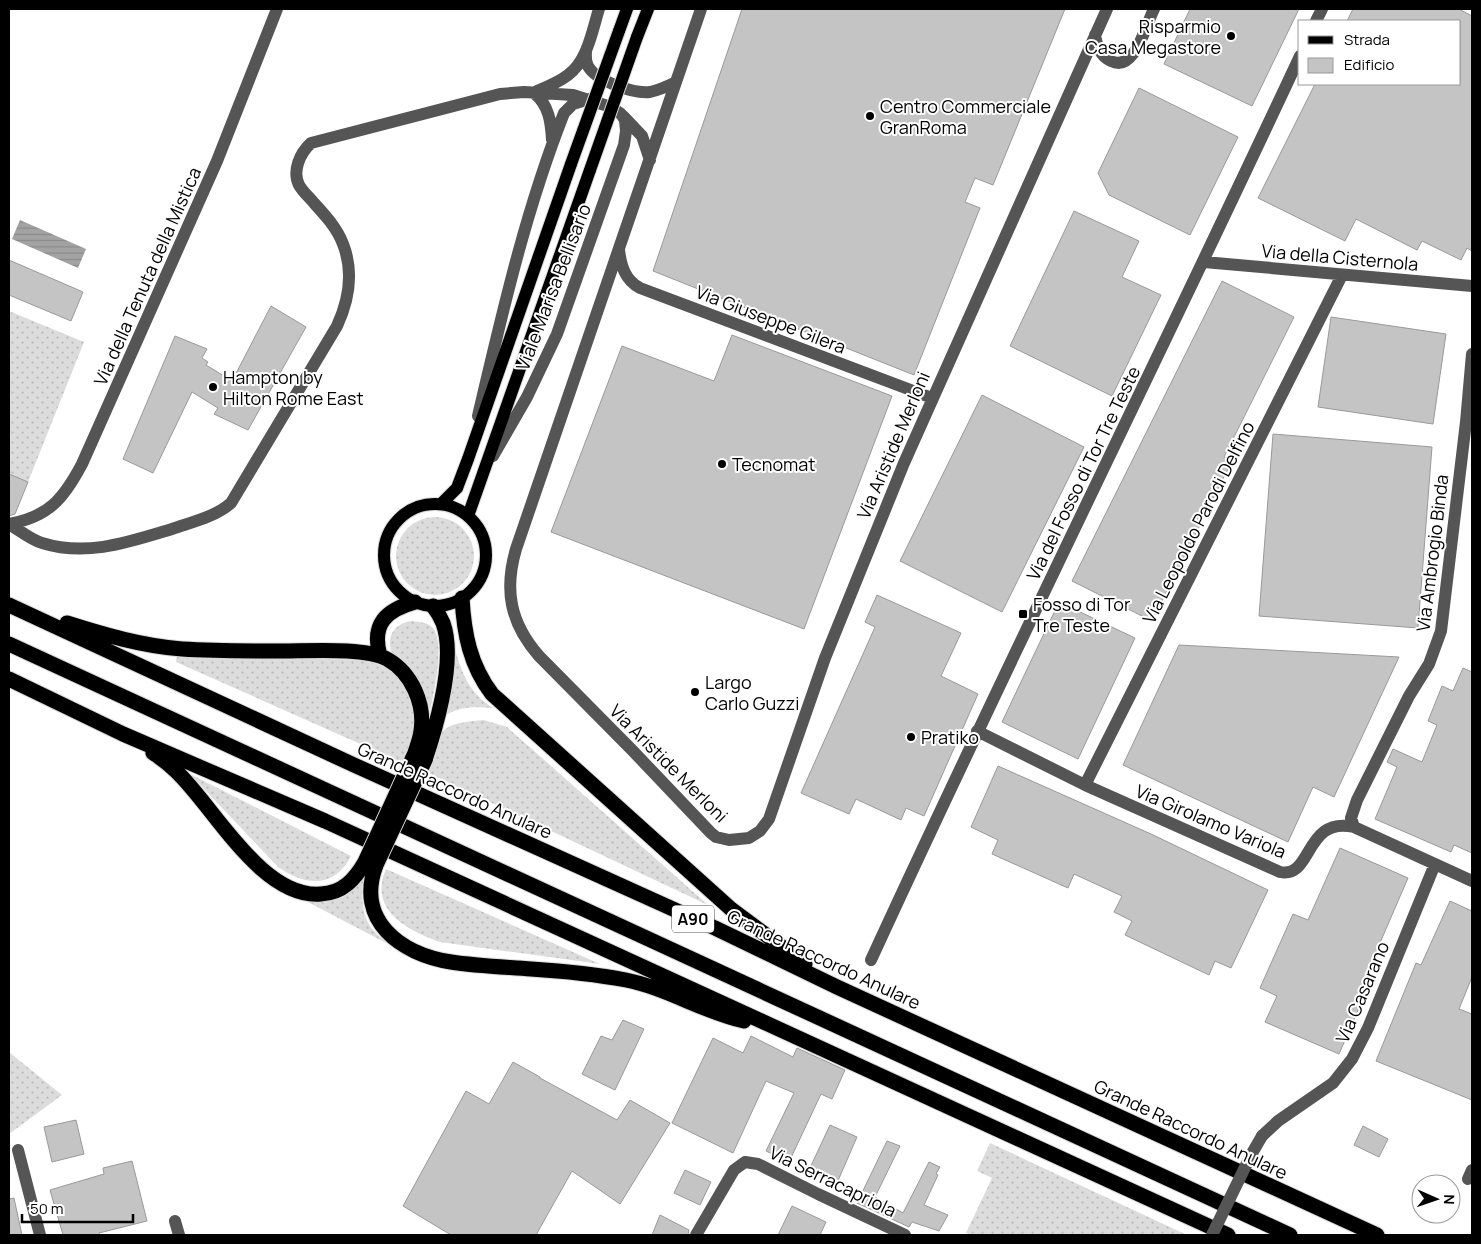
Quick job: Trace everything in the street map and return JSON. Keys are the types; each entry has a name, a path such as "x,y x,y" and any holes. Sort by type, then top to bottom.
{"highway":[{"path":"462,598 464,632 472,660 483,682 501,704 731,909 837,987"},
{"path":"380,656 377,639 382,621 390,612 415,602"},
{"path":"10,606 125,641 164,647 219,650 338,651 380,656 390,661 403,672 418,697 421,730 420,756"},
{"name":"Grande Raccordo Anulare","path":"10,606 354,765 714,928 837,987 1377,1235"},
{"path":"123,734 178,772 244,851 267,873 303,893 329,894 343,888 370,864 420,756 441,700 446,664 446,644 444,625 433,606"},
{"name":"A90","path":"9,644 1290,1235"},
{"path":"9,678 123,734 325,821 1228,1235"},
{"path":"370,864 371,903 374,915 383,929 393,938 416,952 450,962 574,973 626,980 658,988 716,1014 776,1028"}],"main road":[{"name":"Viale Marisa Bellisario","path":"441,504 457,488 468,459 627,9"},
{"name":"Viale Marisa Bellisario","path":"468,516 648,9"},
{"path":"441,504 455,508 468,516 483,536 485,546 486,561 482,576 477,584 462,598 449,604 433,606 415,602 402,594 389,578 384,559 387,539 396,522 422,505 441,504"}],"street":[{"name":"Via della Tenuta della Mistica","path":"9,524 36,516 52,506 67,489 82,464 217,161 277,9"},
{"path":"534,93 569,75 580,62 586,51 599,9"},
{"path":"640,31 653,9"},
{"name":"Via Aristide Merloni","path":"701,9 516,549 510,583 511,601 515,617 534,651 632,750 700,824 716,837 729,840 749,838 760,831 769,819 838,623 932,398 1107,9"},
{"path":"1095,35 1099,51 1104,57 1115,63 1126,61 1131,58 1140,44 1154,9"},
{"path":"586,51 586,59 590,69 610,82 643,92 658,90 676,82"},
{"name":"Via del Fosso di Tor Tre Teste","path":"871,960 977,731 1204,262 1298,60"},
{"path":"9,524 40,543 68,547 102,548 122,544 187,524 217,513 231,503 336,326 348,296 349,271 344,246 331,223 302,190 298,181 297,170 304,151 311,144 500,94 514,92 573,95 611,107 623,116 642,136 650,160"},
{"name":"Viale Marisa Bellisario","path":"534,93 541,100 548,113 552,128 552,145"},
{"name":"Viale Marisa Bellisario","path":"468,459 510,280 528,216 552,145 567,110 573,104 589,99"},
{"name":"Viale Marisa Bellisario","path":"483,473 528,397 557,334 621,152 626,131 623,116"},
{"name":"Via Giuseppe Gilera","path":"619,250 626,275 630,281 640,288 932,398"},
{"name":"Via della Cisternola","path":"1204,262 1472,286"},
{"name":"Via Leopoldo Parodi Delfino","path":"1085,785 1342,275"},
{"name":"Via Ambrogio Binda","path":"1354,827 1351,818 1357,800 1409,696 1429,664 1441,631 1466,422 1472,354"},
{"name":"Via Girolamo Variola","path":"977,731 1085,785 1283,872 1290,872 1298,867 1314,841 1324,831 1339,825 1354,827 1472,881"},
{"name":"Via Casarano","path":"1212,1235 1262,1136 1278,1121 1333,1083 1352,1059 1368,1028 1435,864"},
{"path":"18,1150 40,1235"},
{"name":"Via Serracapriola","path":"696,1235 734,1170 745,1162 762,1165 905,1235"},
{"path":"175,1221 179,1235"}],"shaded area":[{"path":"20,220 86,249 78,268 12,239"},
{"path":"9,311 84,342 28,482 9,474"},
{"path":"435,517 450,520 467,534 471,541 474,556 471,571 457,588 450,592 435,595 420,592 403,578 399,571 396,556 399,541 413,524 420,520"},
{"path":"411,621 429,625 433,628 436,635 438,668 430,711 426,695 420,684 391,651 391,635 397,627"},
{"path":"454,646 467,681 477,695 493,708 469,708 446,715"},
{"path":"177,655 364,660 384,666 402,681 408,693 415,714 413,741 403,763 176,662"},
{"path":"484,720 507,727 708,905 426,772 438,738 443,732 457,724"},
{"path":"190,774 351,856 344,867 328,879 308,881 288,873 278,867"},
{"path":"386,869 600,964 440,942 427,937 404,924 386,907 382,896 382,883"},
{"path":"364,877 362,898 366,918 373,930 388,944 304,900 331,901 338,899 352,891"},
{"path":"9,1052 62,1095 9,1134"},
{"path":"990,1143 1187,1235 972,1235 966,1233 992,1178 977,1171"}],"building":[{"path":"742,9 1065,9 993,185 975,178 965,202 980,208 914,375 653,271"},
{"name":"Risparmio Casa Megastore","path":"1190,9 1299,9 1252,106 1164,64"},
{"path":"1353,9 1459,9 1472,16 1472,251 1467,248 1461,260 1422,241 1417,250 1356,219 1345,241 1258,198 1314,85 1461,85 1461,20 1348,20"},
{"path":"1139,88 1238,137 1190,235 1109,195 1098,173"},
{"path":"1074,211 1139,241 1122,277 1161,295 1112,396 1010,346"},
{"path":"9,260 83,292 71,321 9,295"},
{"path":"1222,281 1294,317 1224,457 1232,461 1152,621 1072,581"},
{"name":"Hampton by Hilton Rome East","path":"271,306 306,327 248,430 214,414 218,408 192,392 153,473 123,459 175,336 207,349 202,358 208,362 206,365 232,381"},
{"path":"1331,317 1446,334 1433,424 1318,407"},
{"name":"Tecnomat","path":"732,335 892,396 804,629 551,532 622,346 714,381"},
{"path":"982,395 1084,447 1002,612 900,561"},
{"path":"1273,434 1432,447 1418,628 1259,616"},
{"path":"9,474 28,482 15,514 9,516"},
{"path":"877,595 961,633 941,676 978,694 924,816 906,808 901,820 856,799 849,814 801,793 875,627 865,622"},
{"path":"1059,602 1135,638 1078,759 1002,722"},
{"path":"1179,645 1399,657 1334,797 1313,787 1288,842 1123,765"},
{"path":"1463,668 1472,672 1472,853 1454,845 1451,852 1375,819 1397,767 1387,762 1393,749 1422,762 1437,725 1428,721 1442,686 1453,691"},
{"path":"998,766 1151,834 1268,890 1231,968 1215,961 1209,975 1125,935 1132,921 1114,912 1122,896 1074,874 1068,888 992,854 998,840 971,827"},
{"path":"1340,848 1408,878 1367,973 1373,976 1339,1054 1265,1022 1277,996 1260,988 1293,914 1308,920"},
{"path":"1450,901 1472,911 1472,977 1459,1009 1472,1014 1472,1100 1376,1061 1416,963 1421,965"},
{"path":"623,1020 644,1029 615,1090 582,1074 601,1036 612,1040"},
{"path":"751,1036 793,1057 797,1048 845,1070 832,1099 821,1094 789,1162 766,1151 794,1093 766,1081 733,1153 672,1123 713,1038 743,1053"},
{"path":"513,1062 617,1120 630,1100 670,1123 620,1204 572,1171 536,1235 451,1235 403,1206 466,1091 489,1104"},
{"path":"76,1120 84,1154 52,1162 44,1127"},
{"path":"830,1125 857,1137 837,1183 809,1170"},
{"path":"1363,1126 1388,1139 1379,1157 1354,1145"},
{"path":"887,1141 900,1146 875,1197 903,1213 929,1162 940,1167 924,1205 948,1215 939,1231 912,1222 909,1227 857,1203"},
{"path":"132,1161 147,1221 99,1233 100,1235 63,1235 50,1190 104,1174 103,1168"},
{"path":"685,1170 711,1182 700,1205 674,1193"},
{"path":"14,1198 22,1235 9,1235 9,1199"},
{"path":"792,1206 826,1222 820,1235 778,1235"},
{"path":"660,1215 689,1230 688,1235 652,1235"}],"place":[{"name":"Risparmio Casa Megastore","path":"1231,36"},
{"name":"Centro Commerciale GranRoma","path":"870,116"},
{"name":"Hampton by Hilton Rome East","path":"213,387"},
{"name":"Tecnomat","path":"722,464"},
{"name":"Fosso di Tor Tre Teste","path":"1023,614"},
{"name":"Largo Carlo Guzzi","path":"695,692"},
{"name":"Pratiko","path":"911,737"}]}
